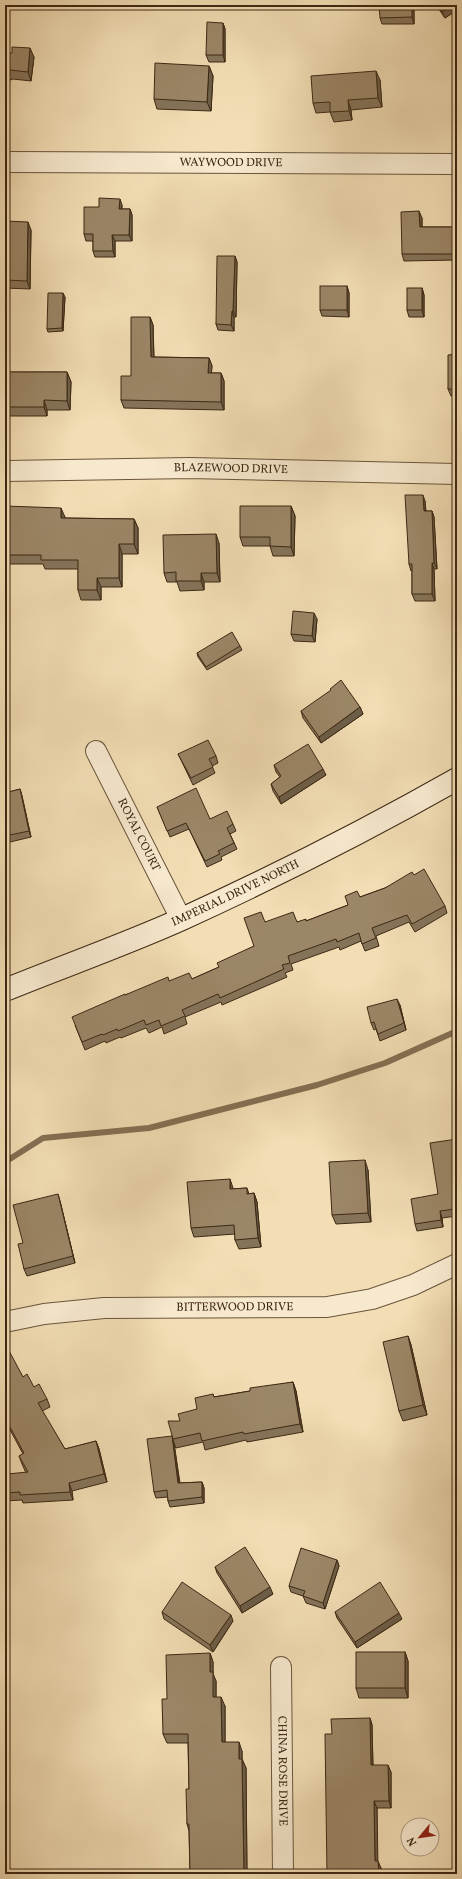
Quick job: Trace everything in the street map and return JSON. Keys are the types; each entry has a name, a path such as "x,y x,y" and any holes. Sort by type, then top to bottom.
{"street":[{"name":"WAYWOOD DRIVE","path":"5,162 457,164"},
{"name":"BLAZEWOOD DRIVE","path":"5,472 190,468 457,474"},
{"name":"ROYAL COURT","path":"96,751 181,919"},
{"name":"IMPERIAL DRIVE NORTH","path":"5,990 181,919 382,822 457,779"},
{"name":"BITTERWOOD DRIVE","path":"5,1322 44,1314 104,1308 327,1307 372,1299 413,1285 457,1264"},
{"name":"CHINA ROSE DRIVE","path":"281,1667 283,1874"}],"building":[{"path":"379,5 412,5 412,17 380,18"},
{"path":"438,5 452,5 442,12"},
{"path":"207,22 223,23 223,55 206,55"},
{"path":"12,47 30,48 28,72 10,70 5,72 5,53 12,53"},
{"path":"155,63 209,66 207,102 154,99"},
{"path":"376,71 378,98 348,100 349,111 330,112 330,102 313,103 311,76"},
{"path":"99,198 120,199 119,209 130,209 129,235 112,235 113,251 93,251 93,234 84,234 84,207 99,207"},
{"path":"419,211 420,227 457,227 457,254 402,254 401,212"},
{"path":"5,221 28,222 27,281 5,280"},
{"path":"217,256 235,256 231,325 216,324"},
{"path":"320,286 347,286 347,310 320,310"},
{"path":"407,288 422,288 422,310 407,310"},
{"path":"48,293 63,293 62,328 47,329"},
{"path":"131,317 150,317 151,357 209,358 208,373 221,373 221,402 121,400 121,376 131,376"},
{"path":"457,354 457,389 448,389 448,355"},
{"path":"5,372 67,372 67,401 44,400 44,407 5,407"},
{"path":"405,495 423,495 424,511 432,511 434,563 432,563 432,594 412,594 412,564 409,564"},
{"path":"5,506 61,508 61,518 134,519 134,544 119,544 119,578 97,578 97,590 78,590 78,560 41,560 41,555 5,555"},
{"path":"240,506 291,506 291,547 270,546 270,537 240,537"},
{"path":"216,534 217,573 201,573 201,581 176,581 176,572 164,573 163,535"},
{"path":"293,611 314,613 312,636 291,634"},
{"path":"232,632 240,646 206,667 197,653"},
{"path":"341,680 360,707 319,737 301,711 331,690 330,689"},
{"path":"457,682 457,694 452,684"},
{"path":"208,740 216,756 209,759 213,767 191,778 178,754"},
{"path":"308,744 323,769 279,797 271,784 281,776 274,765"},
{"path":"196,788 210,819 227,811 233,824 227,828 234,843 218,851 220,854 205,861 186,823 167,831 157,807"},
{"path":"20,789 29,831 5,836 5,793"},
{"path":"424,869 445,906 412,924 407,915 372,928 376,938 362,944 359,933 337,942 336,939 288,956 290,963 282,965 284,969 220,998 218,994 182,1010 185,1016 161,1026 159,1020 146,1025 144,1020 118,1031 117,1029 82,1042 72,1017 168,977 169,981 189,973 192,979 219,967 217,963 254,946 244,918 261,912 265,922 293,912 297,922 306,919 306,921 348,905 345,896 357,891 360,897 385,888 412,872 414,875"},
{"path":"397,999 404,1023 378,1034 374,1022 371,1023 367,1007"},
{"path":"457,1139 457,1194 453,1195 455,1209 440,1211 441,1220 415,1224 411,1199 438,1194 430,1143"},
{"path":"365,1160 368,1213 332,1215 329,1162"},
{"path":"230,1179 230,1189 247,1188 247,1194 254,1193 258,1238 235,1240 234,1225 191,1228 187,1182"},
{"path":"58,1194 73,1256 24,1269 18,1244 23,1243 13,1205"},
{"path":"408,1336 423,1405 399,1411 383,1342"},
{"path":"7,1347 23,1377 27,1374 34,1387 39,1384 47,1399 38,1403 65,1449 96,1441 104,1474 69,1483 70,1492 20,1495 20,1492 5,1493 5,1475 28,1472 19,1456 24,1453 5,1418 5,1348"},
{"path":"293,1382 300,1424 244,1434 243,1432 202,1441 200,1433 173,1439 168,1421 180,1421 178,1414 197,1409 195,1398 213,1394 214,1397 250,1391 250,1388"},
{"path":"172,1436 178,1483 202,1482 202,1497 168,1501 167,1490 154,1492 147,1439"},
{"path":"245,1547 270,1587 240,1606 215,1567"},
{"path":"301,1548 337,1560 323,1603 303,1596 305,1591 289,1586"},
{"path":"182,1582 231,1615 210,1645 162,1612"},
{"path":"380,1582 399,1613 355,1642 335,1612"},
{"path":"356,1652 405,1652 405,1688 356,1688"},
{"path":"210,1653 210,1672 213,1672 213,1697 221,1697 222,1742 239,1742 239,1759 242,1759 244,1874 190,1874 189,1824 187,1824 186,1789 189,1789 188,1734 163,1734 162,1699 167,1699 166,1655"},
{"path":"370,1718 371,1765 388,1765 389,1801 374,1801 375,1861 378,1861 379,1874 327,1874 325,1734 332,1734 331,1719"}],"waterway":[{"path":"5,1162 43,1138 149,1128 317,1085 385,1063 457,1031"}]}
